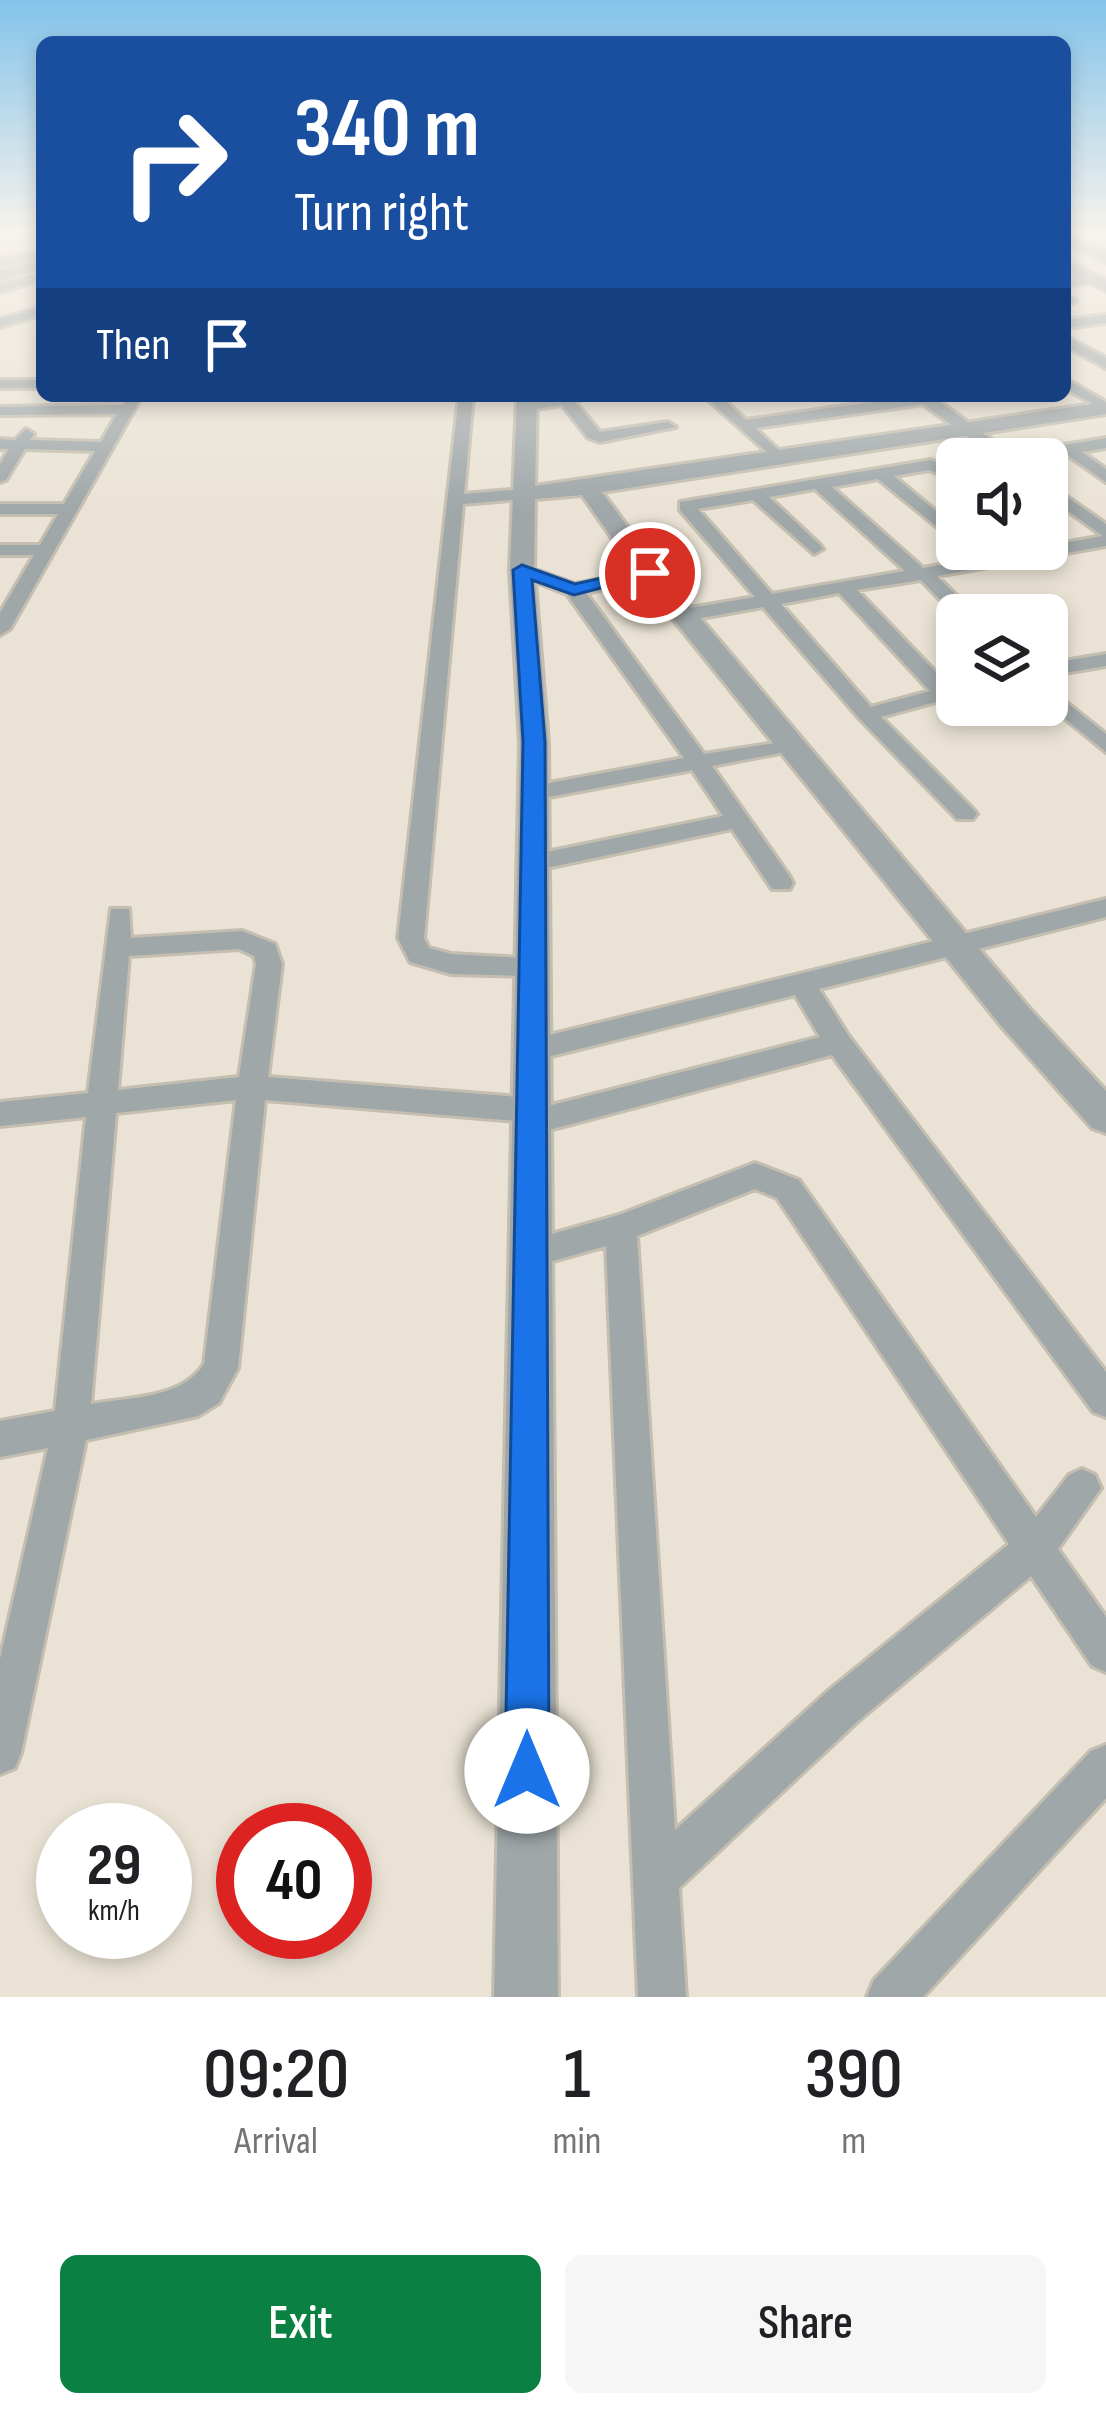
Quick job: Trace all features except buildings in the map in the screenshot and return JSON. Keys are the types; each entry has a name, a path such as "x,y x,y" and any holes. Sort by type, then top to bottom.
{"street":[{"path":"1071,344 1106,368"},
{"path":"1071,378 1106,368"},
{"path":"0,384 36,382"},
{"path":"1071,384 1106,408"},
{"path":"0,410 131,402"},
{"path":"0,629 131,402"},
{"path":"466,402 411,938 419,955 451,964 531,966"},
{"path":"526,1997 533,793 522,570 523,494 540,402"},
{"path":"543,402 600,437 668,427"},
{"path":"718,402 779,458"},
{"path":"743,425 892,402"},
{"path":"931,402 980,438"},
{"path":"458,500 588,488 1106,408"},
{"path":"0,477 41,410"},
{"path":"1069,449 1106,443"},
{"path":"0,444 106,447"},
{"path":"1069,449 1106,478"},
{"path":"936,466 686,506 867,715 965,814"},
{"path":"881,473 936,520"},
{"path":"818,483 943,594"},
{"path":"588,488 684,615 955,944 1106,1117"},
{"path":"755,493 814,549"},
{"path":"1068,504 1106,532"},
{"path":"0,509 69,508"},
{"path":"1068,547 1106,542"},
{"path":"0,550 44,550"},
{"path":"522,570 574,590 781,883"},
{"path":"684,615 949,570"},
{"path":"574,590 650,573"},
{"path":"0,588 24,587"},
{"path":"845,589 936,677"},
{"path":"1068,668 1102,665"},
{"path":"867,715 936,695"},
{"path":"1068,712 1106,745"},
{"path":"533,793 793,744"},
{"path":"532,862 739,820"},
{"path":"531,1050 955,944 1101,916"},
{"path":"0,1439 71,1426 185,1404 208,1391 221,1368 269,964 266,951 242,940 119,931 71,1426 0,1753"},
{"path":"801,982 838,1043 1106,1400"},
{"path":"0,1114 253,1087 530,1117 838,1043"},
{"path":"531,1253 621,1228 755,1176 788,1189 1106,1652"},
{"path":"621,1228 662,1997"},
{"path":"656,1877 843,1706 1036,1547 1082,1487"},
{"path":"892,1997 1106,1766"}],"route":[{"path":"527,1771 534,742 522,570 574,590 650,573"}]}
